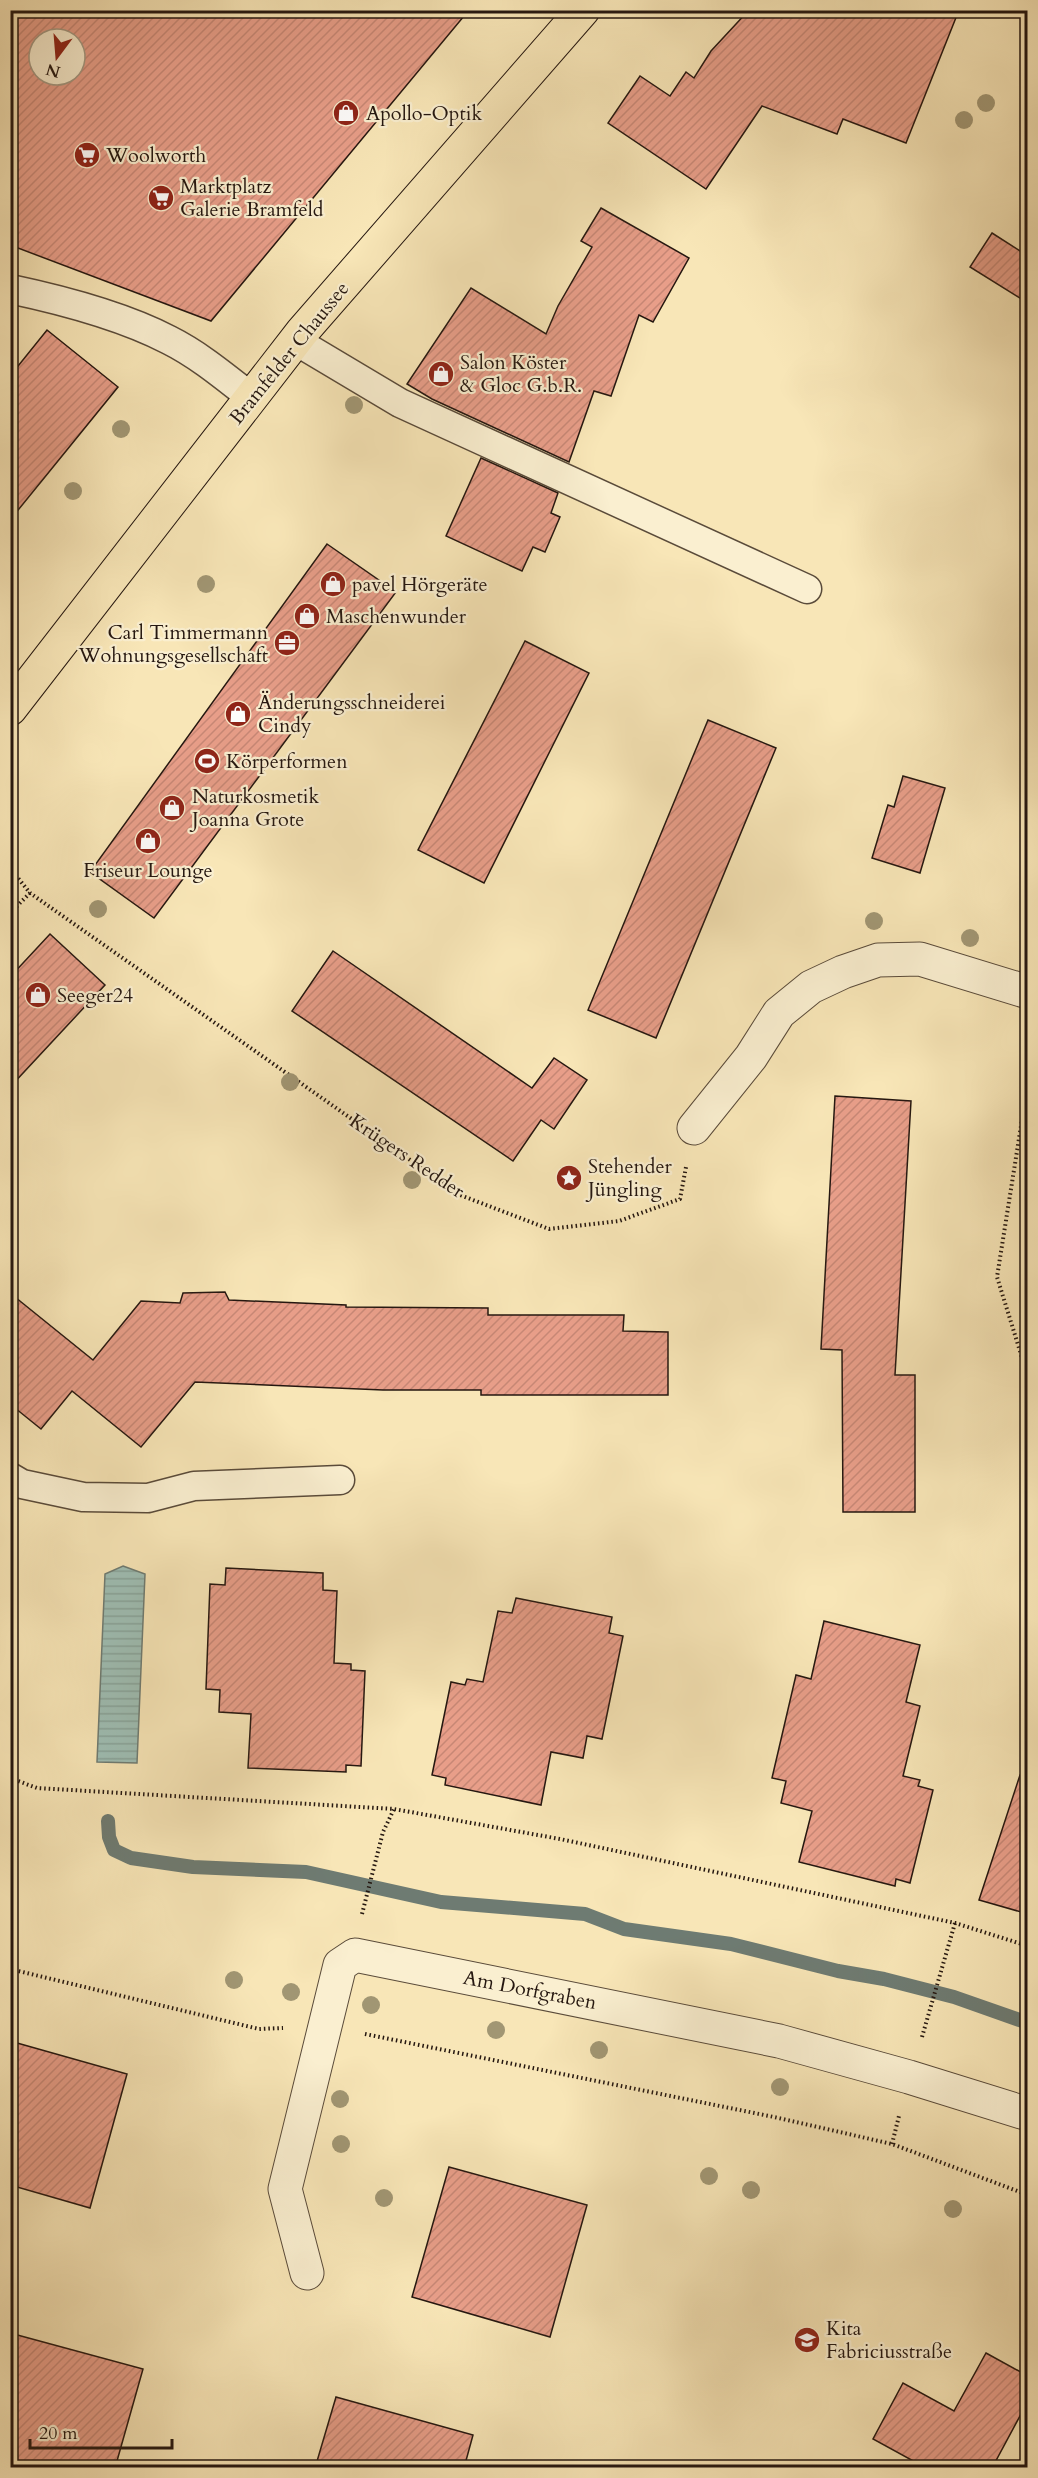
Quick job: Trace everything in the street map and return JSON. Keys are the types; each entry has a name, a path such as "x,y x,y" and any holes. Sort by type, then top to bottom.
{"main road":[{"name":"Bramfelder Chaussee","path":"10,709 296,341 583,10"}],"street":[{"path":"694,1128 751,1057 778,1012 812,987 843,972 878,960 920,959 1028,992"},
{"name":"Am Dorfgraben","path":"307,2273 285,2189 340,1965 356,1955 779,2041 909,2077 1028,2114"}],"lane":[{"path":"10,289 62,300 167,339 198,357 252,398"},
{"path":"296,341 400,403 807,589"},
{"path":"10,1477 22,1484 83,1497 148,1498 194,1486 340,1480"}],"path":[{"name":"Krügers Redder","path":"10,868 30,893 460,1195 549,1228 619,1221 680,1199 694,1128"},
{"path":"10,913 30,893"},
{"path":"1028,1082 997,1277 1028,1377"},
{"path":"10,1778 37,1788 394,1809 560,1839 955,1923 1028,1946"},
{"path":"360,1921 383,1832 394,1809"},
{"path":"920,2044 955,1923"},
{"path":"10,1969 259,2029 325,2026 774,2117 892,2144 1028,2195"}],"water":[{"path":"123,1566 145,1574 137,1763 97,1762 105,1574"}],"building":[{"name":"Marktplatz Galerie Bramfeld","path":"10,10 469,10 211,321 10,245"},
{"path":"749,10 959,10 906,143 843,119 837,134 762,106 706,189 608,123 640,76 670,96 686,72 694,78 711,51"},
{"path":"601,208 689,258 653,322 639,315 611,396 594,391 569,462 432,399 407,384 471,288 546,334 558,306 592,247 581,241"},
{"path":"992,233 1028,256 1028,303 970,267"},
{"path":"47,330 118,387 10,520 10,376"},
{"path":"481,458 558,493 551,513 560,517 545,552 533,547 522,571 446,536"},
{"path":"327,544 396,592 154,918 90,872"},
{"path":"525,641 589,673 484,883 418,850"},
{"path":"708,720 776,748 656,1038 588,1010"},
{"path":"903,776 945,788 920,873 872,858 888,805 894,807"},
{"path":"50,934 105,985 10,1087 10,977"},
{"path":"333,951 532,1088 554,1058 587,1080 554,1129 541,1120 513,1161 292,1011"},
{"path":"835,1096 911,1101 895,1375 915,1375 915,1512 843,1512 842,1350 821,1349"},
{"path":"225,1292 229,1300 346,1305 346,1307 488,1308 488,1315 624,1315 623,1331 668,1332 668,1395 481,1395 481,1390 383,1390 195,1382 141,1447 72,1391 41,1429 10,1404 10,1293 93,1360 141,1301 180,1303 183,1293"},
{"path":"226,1568 323,1573 323,1590 337,1591 334,1663 351,1664 351,1670 365,1671 361,1766 346,1765 346,1772 248,1768 251,1714 219,1712 220,1690 206,1689 210,1584 225,1585"},
{"path":"516,1598 612,1617 609,1633 623,1636 602,1739 587,1736 583,1758 551,1752 541,1805 445,1785 446,1778 432,1775 451,1682 465,1685 467,1679 483,1682 498,1611 512,1613"},
{"path":"824,1621 920,1645 906,1702 920,1706 903,1776 920,1780 918,1786 933,1790 910,1883 896,1879 895,1886 799,1862 812,1811 781,1803 786,1781 772,1778 796,1675 811,1679"},
{"path":"1020,1775 1028,1776 1028,1914 979,1900"},
{"path":"10,2041 127,2074 90,2208 10,2185"},
{"path":"449,2167 587,2205 550,2337 412,2297"},
{"path":"10,2333 143,2369 115,2468 10,2468"},
{"path":"986,2353 1028,2376 1028,2401 992,2468 926,2468 873,2439 903,2383 954,2411"},
{"path":"336,2397 473,2435 464,2468 315,2468"}],"waterway":[{"path":"108,1821 109,1837 114,1850 131,1858 193,1867 306,1872 441,1902 585,1914 624,1929 731,1944 838,1971 884,1979 954,1997 1028,2023"}],"place":[{"name":"Apollo-Optik","path":"346,113"},
{"name":"Woolworth","path":"87,155"},
{"name":"Marktplatz Galerie Bramfeld","path":"161,198"},
{"name":"Salon Köster & Gloc G.b.R.","path":"441,374"},
{"name":"pavel Hörgeräte","path":"333,584"},
{"name":"Maschenwunder","path":"307,616"},
{"name":"Carl Timmermann Wohnungsgesellschaft","path":"287,643"},
{"name":"Änderungsschneiderei Cindy","path":"238,714"},
{"name":"Körperformen","path":"207,761"},
{"name":"Naturkosmetik Joanna Grote","path":"172,808"},
{"name":"Friseur Lounge","path":"148,841"},
{"name":"Seeger24","path":"38,995"},
{"name":"Stehender Jüngling","path":"569,1178"},
{"name":"Kita Fabriciusstraße","path":"807,2340"}]}
